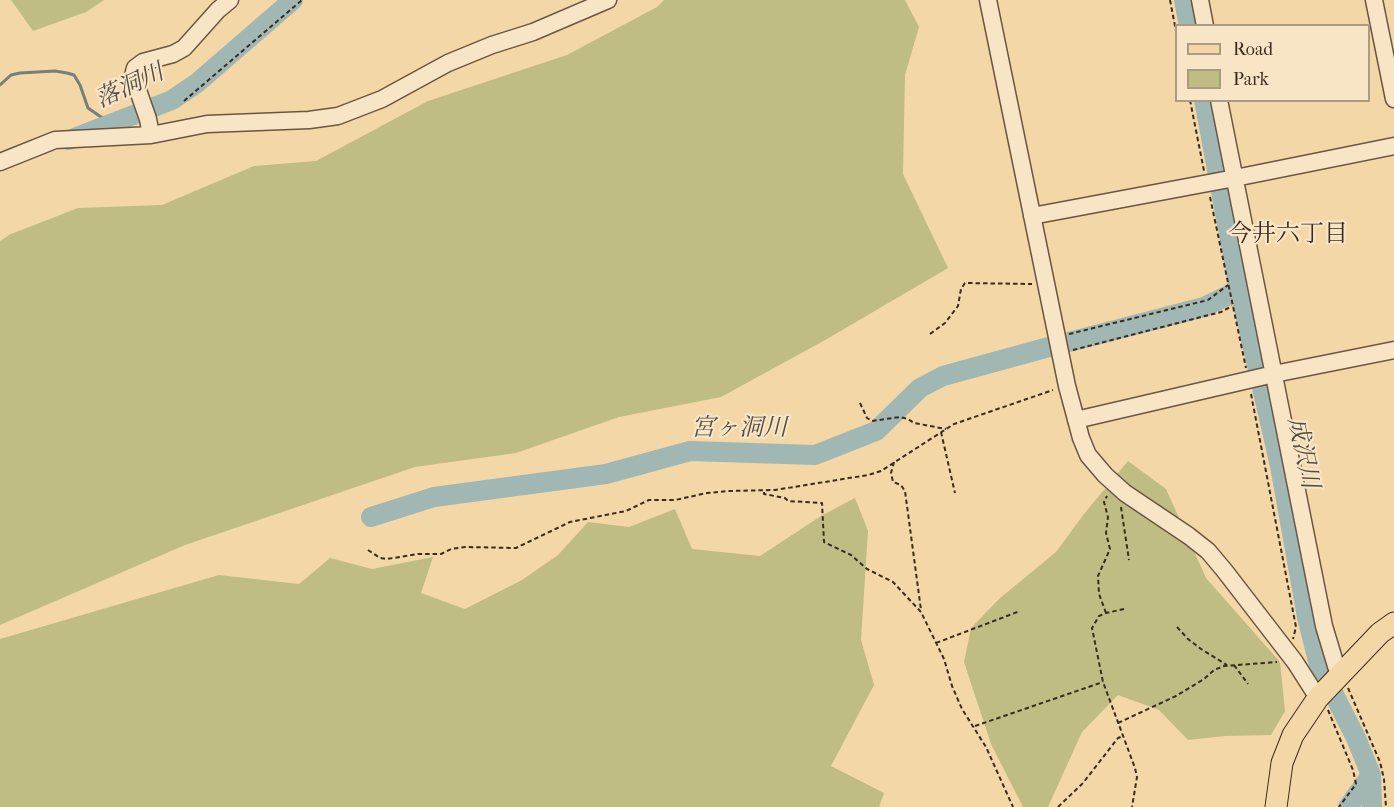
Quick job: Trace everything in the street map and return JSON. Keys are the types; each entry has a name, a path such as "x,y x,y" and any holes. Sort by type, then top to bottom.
{"main road":[{"path":"1276,807 1282,763 1288,742 1318,698 1380,633 1394,623"}],"street":[{"path":"148,119 134,76 135,68 143,62 173,54 184,48 230,0"},
{"path":"0,162 56,140 87,138 148,119 207,124 309,120 338,116 382,99 448,63 492,45 533,32 608,0"},
{"path":"988,0 1067,386 1088,455 1119,488 1189,536 1208,552 1290,655 1318,698"},
{"path":"1200,0 1205,24"},
{"path":"1374,0 1394,99"},
{"path":"1220,102 1324,626 1339,676"},
{"path":"1032,216 1394,146"},
{"path":"1076,420 1274,374 1394,350"}],"path":[{"path":"184,102 302,0"},
{"path":"1170,0 1175,26"},
{"path":"930,334 945,323 958,306 961,289 965,283 1047,284"},
{"path":"1059,345 1208,300 1228,285 1249,380 1296,627 1287,662 1227,665 1214,670 1176,696 1118,723"},
{"path":"1059,345 1201,317 1221,312 1232,306"},
{"path":"368,550 380,558 387,559 418,554 441,554 451,549 465,547 516,548 570,522 626,511 649,500 675,500 729,491 764,491 868,475 881,471 946,429 971,417 1067,386"},
{"path":"860,403 867,418 872,421 908,419 914,423 946,429"},
{"path":"941,432 955,493"},
{"path":"894,462 891,473 893,482 901,485 905,491 921,612"},
{"path":"1119,488 1129,560"},
{"path":"1106,613 1099,594 1098,576 1110,549 1106,533 1108,517 1104,502 1119,488"},
{"path":"764,491 764,494 785,498 788,501 822,503 824,542 851,555 867,568 893,582 921,612 962,709 986,747 1013,807"},
{"path":"1124,609 1099,616 1092,628 1103,682 1137,777 1132,807"},
{"path":"936,643 1020,611"},
{"path":"1177,627 1201,649 1227,665"},
{"path":"1234,665 1248,684"},
{"path":"1339,676 1346,682 1380,762 1386,807"},
{"path":"974,726 1103,682"},
{"path":"1318,698 1331,714 1356,783 1339,807"},
{"path":"1058,807 1083,783 1118,738 1123,736"}],"green space":[{"path":"11,0 104,0 86,12 33,31"},
{"path":"664,0 905,0 919,27 905,75 903,174 948,268 827,339 721,397 619,417 516,453 415,467 185,545 0,625 0,241 11,234 78,208 162,205 254,166 316,161 428,101 567,55 657,7"},
{"path":"1128,461 1166,489 1206,578 1280,662 1285,711 1271,735 1188,740 1159,710 1118,695 1082,732 1048,807 1023,807 991,744 964,662 971,628 1000,598 1056,552"},
{"path":"855,498 868,531 861,640 874,685 831,766 884,793 879,807 0,807 0,639 219,575 299,584 330,558 372,569 433,557 421,593 465,609 522,580 558,555 588,522 629,527 675,509 692,549 760,556 821,516"}],"waterway":[{"name":"落洞川","path":"69,140 172,100 197,83 293,0"},
{"name":"成沢川","path":"1184,0 1189,24"},
{"path":"0,85 11,75 20,73 55,71 67,73 74,75 88,108 101,117 130,116"},
{"name":"成沢川","path":"1204,102 1238,283 1280,466 1307,617 1319,665 1356,738 1371,775 1372,807"},
{"name":"宮ヶ洞川","path":"1069,342 1204,307 1235,292 1238,283"},
{"name":"宮ヶ洞川","path":"371,517 434,497 606,474 690,451 815,455 876,431 920,388 943,376 1049,347"},
{"path":"1348,807 1371,775"}],"district":[{"name":"今井六丁目","path":"1288,235"}]}
